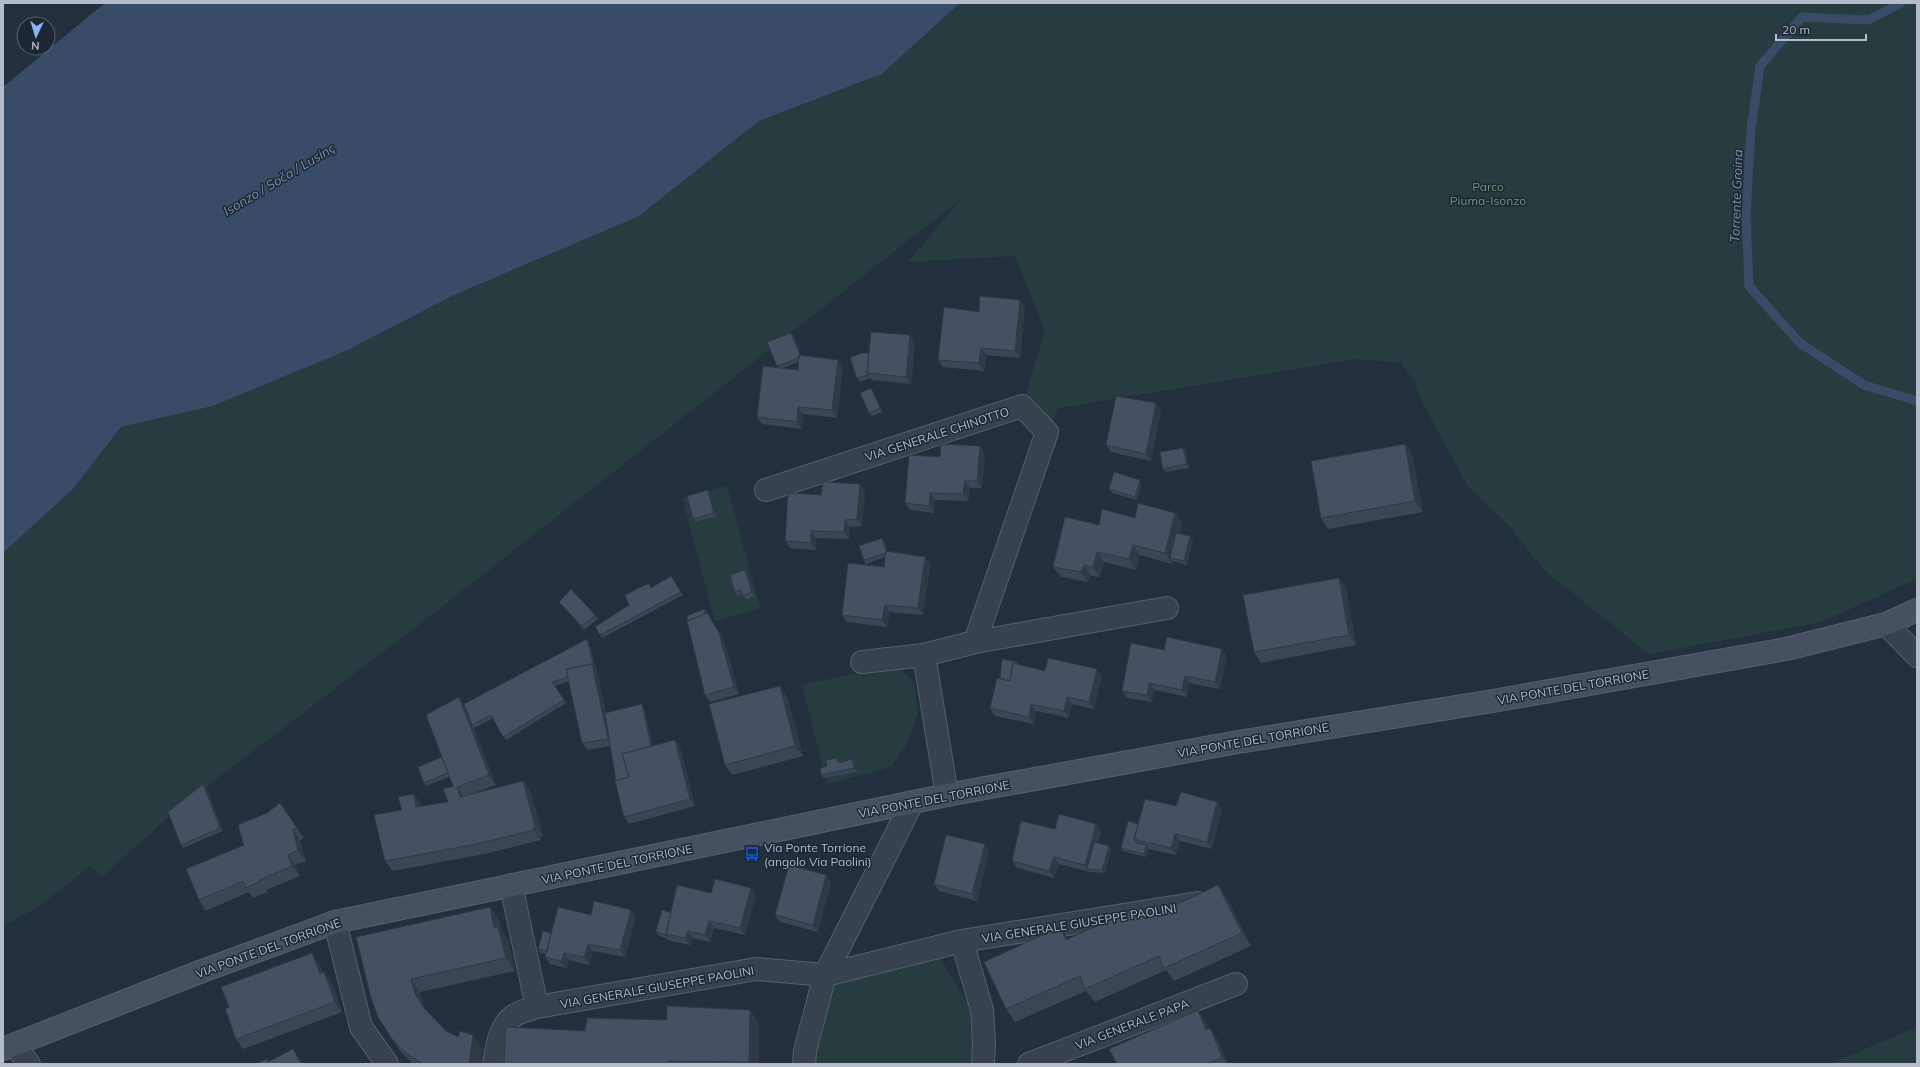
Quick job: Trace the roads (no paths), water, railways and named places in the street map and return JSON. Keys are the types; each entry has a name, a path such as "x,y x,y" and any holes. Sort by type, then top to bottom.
{"main road":[{"name":"VIA PONTE DEL TORRIONE","path":"9,1047 197,973 335,922 947,795 1238,742 1493,701 1786,649 1886,624 1917,610"}],"street":[{"name":"VIA GENERALE CHINOTTO","path":"766,490 1022,406 1047,432 975,642"},
{"path":"862,662 924,655 975,642 1167,608"},
{"path":"1886,624 1917,656"},
{"path":"924,655 947,795"},
{"path":"804,1064 805,1051 825,974 912,803"},
{"path":"512,885 537,1007"},
{"name":"VIA GENERALE GIUSEPPE PAOLINI","path":"494,1064 500,1036 506,1024 515,1015 537,1007 756,969 825,974 962,941 1219,900"},
{"path":"335,922 361,1026 387,1064"},
{"path":"962,941 982,1010 984,1042 983,1064"},
{"name":"VIA GENERALE PAPA","path":"1029,1064 1236,984"},
{"path":"9,1047 29,1064"}],"water":[{"name":"Isonzo / Soča / Lusinç","path":"105,3 960,3 882,74 759,121 639,216 452,296 348,350 213,406 121,427 73,489 3,553 3,87 41,56 56,56 56,43"}],"waterway":[{"name":"Torrente Groina","path":"1901,3 1868,20 1802,17 1760,66 1751,129 1746,216 1749,286 1800,343 1864,385 1917,401"}],"place":[{"name":"Via Ponte Torrione (angolo Via Paolini)","path":"752,854"}],"park label":[{"name":"Parco Piuma-Isonzo","path":"1488,193"}]}
